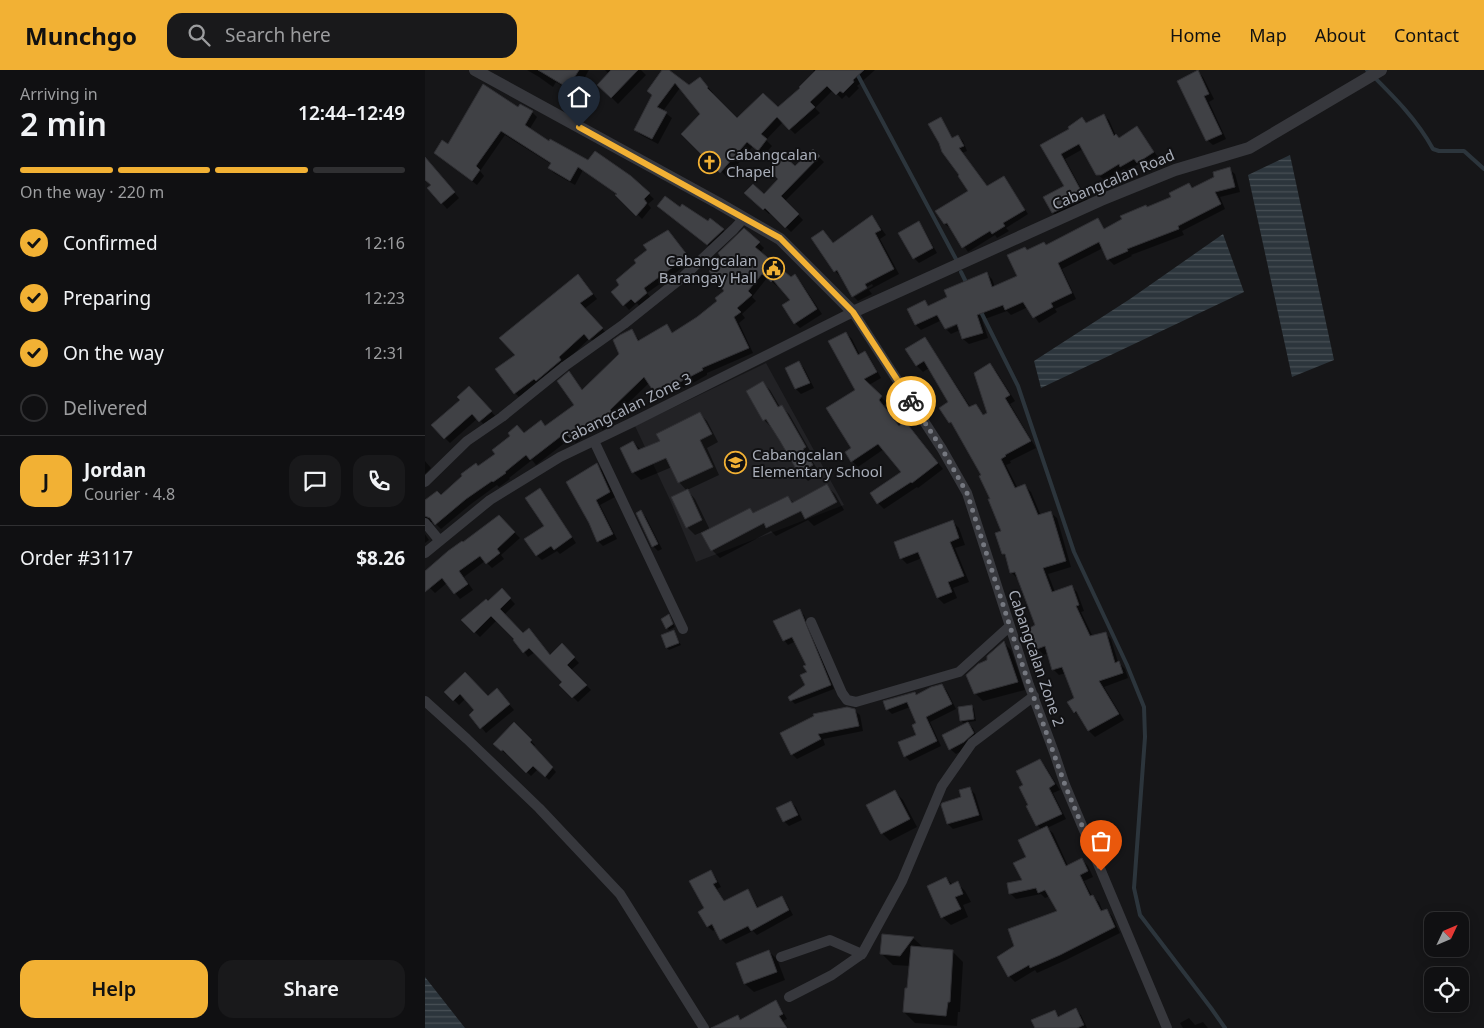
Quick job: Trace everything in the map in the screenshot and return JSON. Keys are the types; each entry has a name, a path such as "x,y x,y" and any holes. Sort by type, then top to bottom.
{"street":[{"path":"475,70 780,238 853,312"},
{"name":"Cabangcalan Road","path":"853,312 1110,196 1175,170 1249,148 1381,70"},
{"path":"425,482 467,442 502,417 565,366 624,324 684,276 727,236 743,218"},
{"name":"Cabangcalan Zone 3","path":"425,553 490,500 560,457 853,312"},
{"name":"Cabangcalan Zone 2","path":"853,312 942,449 967,493 1010,626 1065,785 1167,1028"},
{"path":"594,441 683,629"},
{"path":"425,523 439,540"},
{"path":"811,622 842,693 847,700 856,702 959,672 1010,626"},
{"path":"789,997 832,975 862,954 902,881 942,786 972,743 1034,696"},
{"path":"425,701 539,808 620,894 704,1028"},
{"path":"781,958 830,940 862,954"}],"shaded area":[{"path":"1290,155 1334,360 1292,377 1248,175"},
{"path":"1223,234 1244,292 1041,388 1034,361 1130,299"},
{"name":"Cabangcalan Elementary School","path":"766,363 844,505 696,562 670,500 635,426"},
{"path":"425,977 465,1028 425,1028"}],"building":[{"path":"538,70 579,70 568,88"},
{"path":"611,70 638,70 611,98 597,85"},
{"path":"662,70 669,70 689,85 700,77 707,88 737,118 763,93 778,107 800,88 816,70 864,70 843,93 840,91 836,95 827,86 810,102 815,107 789,130 777,117 761,134 767,139 758,151 747,142 720,173 681,134 700,114 675,83 657,107 667,112 652,139 634,130 652,95 647,91"},
{"path":"1198,70 1209,94 1204,96 1222,134 1206,141 1177,81"},
{"path":"483,84 518,107 520,104 533,111 525,125 549,141 550,139 588,160 595,151 631,176 650,193 644,199 647,203 636,216 615,195 617,194 578,167 570,181 548,168 551,163 501,131 476,166 480,170 472,181 434,153 442,140 448,144"},
{"path":"1104,114 1114,136 1116,134 1119,138 1137,126 1154,152 1137,163 1134,159 1120,167 1119,164 1101,175 1096,175 1079,144 1061,154 1085,198 1052,213 1043,197 1064,186 1040,145 1069,129 1068,127 1082,117 1086,123"},
{"path":"941,117 952,138 958,135 964,146 959,148 987,186 1004,176 1025,210 1003,223 1005,226 992,234 990,231 962,248 947,223 944,224 935,211 968,191 942,152 928,124"},
{"path":"813,149 820,156 781,196 799,214 785,228 765,208 763,210 744,193 753,184 764,194 778,179 770,171 770,167 782,154 795,166"},
{"path":"425,157 455,192 441,204 427,188 431,185 425,180"},
{"path":"1230,167 1235,187 1215,192 1221,204 1178,226 1179,229 1127,249 1128,251 1107,260 1099,242 1058,263 1072,293 1051,303 1053,307 1033,318 1023,302 1005,310 1003,305 977,315 983,333 962,339 957,324 945,329 937,315 915,325 907,309 925,300 928,306 947,297 944,290 987,272 992,287 1017,276 1007,255 1025,247 1027,250 1044,242 1046,245 1098,218 1104,229 1122,219 1120,216 1171,197 1169,193 1189,183 1192,188 1214,177 1213,172"},
{"path":"665,196 680,207 682,204 708,221 710,218 724,229 707,245 657,206"},
{"path":"872,215 881,230 875,233 894,269 865,284 867,288 852,297 837,270 834,272 811,238 823,230 833,243"},
{"path":"919,221 933,248 913,259 898,233"},
{"path":"744,228 760,242 755,247 791,277 795,274 817,309 794,324 782,305 790,300 773,280 771,282 762,274 748,291 752,295 737,308 741,312 734,317 749,348 702,368 703,370 678,383 676,381 656,395 644,377 610,410 612,412 597,425 593,421 570,438 565,433 530,460 526,455 506,473 466,499 435,525 430,518 425,516 425,500 437,491 441,495 462,476 461,474 476,463 478,466 495,454 492,450 510,436 508,433 517,425 524,433 541,420 545,426 574,405 557,381 569,371 582,390 619,354 613,340 620,335 632,329 638,341 667,324 672,333 717,301 715,298 724,291 709,271 722,259 718,253"},
{"path":"668,230 688,256 644,288 647,293 635,303 631,299 623,306 611,292 619,285 616,280 636,263 634,260 647,250 643,245"},
{"path":"578,274 593,294 580,303 603,328 589,340 584,334 559,357 561,360 536,381 534,379 514,394 495,369 515,355 499,338"},
{"path":"846,332 858,355 865,351 877,372 864,379 882,396 879,400 899,426 905,421 938,463 912,483 877,504 870,493 901,472 878,444 851,462 845,452 851,448 826,408 855,390 828,341"},
{"path":"925,337 969,407 976,404 983,415 987,413 974,373 990,363 1010,395 1005,398 1031,441 1001,459 1015,488 1025,484 1038,515 1051,511 1066,561 1043,568 1052,592 1072,585 1079,605 1076,606 1090,636 1106,632 1115,663 1119,661 1123,673 1099,681 1119,714 1088,731 1076,711 1074,713 1067,702 1074,698 1062,667 1052,670 1045,646 1037,649 1028,629 1035,625 1015,572 1010,573 1005,554 1002,554 995,533 1001,531 988,499 990,499 979,476 981,475 951,422 949,423 939,408 948,402 924,361 916,366 905,349"},
{"path":"799,361 810,383 795,389 785,368"},
{"path":"763,381 778,407 782,405 806,447 803,449 813,465 799,474 766,419 763,421 746,391"},
{"path":"469,386 492,411 479,422 472,414 444,439 431,425 460,400 457,397"},
{"path":"700,412 712,434 700,440 713,467 678,483 666,458 632,473 620,448 633,441 638,450 660,441 656,434"},
{"path":"597,463 610,492 596,500 613,534 597,542 589,523 566,482"},
{"path":"827,484 837,502 805,519 801,511 766,528 764,523 711,551 701,533 750,508 753,513 788,496 792,503"},
{"path":"540,488 572,537 554,550 551,546 536,556 524,539 544,526 525,498"},
{"path":"688,489 702,520 686,528 671,497"},
{"path":"641,510 658,544 652,547 636,513"},
{"path":"499,515 515,532 497,549 500,553 486,564 480,556 459,571 468,584 454,594 442,578 425,592 425,571 448,551"},
{"path":"953,520 959,538 950,542 964,576 948,582 952,592 937,598 918,552 900,559 894,542"},
{"path":"502,588 511,598 500,609 523,633 529,628 550,655 562,643 575,657 567,665 587,685 572,698 559,685 562,682 529,648 523,653 514,639 491,616 474,633 461,620 486,599 488,601"},
{"path":"800,609 831,685 790,701 788,697 805,685 800,675 807,672 803,666 806,665 792,637 783,641 773,621"},
{"path":"669,614 673,624 666,629 661,619"},
{"path":"674,630 679,643 666,648 661,635"},
{"path":"1004,641 1018,682 974,694 966,675 978,664 987,660 987,656"},
{"path":"465,672 488,696 497,688 510,704 480,729 469,715 474,710 460,694 453,701 444,692"},
{"path":"942,684 952,704 926,717 937,741 904,757 898,742 916,735 912,725 916,723 907,702 886,710 883,701 915,692 916,695 931,687"},
{"path":"972,705 974,719 960,721 958,707"},
{"path":"847,707 855,709 859,726 818,734 821,739 791,755 780,733 814,716 813,714"},
{"path":"514,722 532,740 530,742 553,767 545,777 533,766 526,773 503,750 501,751 493,744"},
{"path":"968,722 974,733 964,742 949,750 942,735"},
{"path":"1040,759 1055,784 1049,788 1062,814 1036,826 1019,787 1023,785 1016,771"},
{"path":"970,787 979,815 947,824 942,803 961,797 959,790"},
{"path":"895,790 910,819 881,834 866,805"},
{"path":"791,801 798,815 783,822 776,808"},
{"path":"1047,826 1066,866 1082,858 1088,871 1080,875 1090,896 1093,895 1101,911 1107,909 1115,927 1060,955 1030,968 1029,965 1008,977 997,957 1014,946 1008,929 1057,911 1045,890 1038,893 1036,888 1009,894 1007,883 1022,880 1013,863 1026,857 1018,840"},
{"path":"711,870 717,882 713,884 724,901 748,889 757,908 782,896 789,910 751,931 748,926 720,940 712,924 707,927 698,912 704,908 689,881"},
{"path":"946,877 950,885 958,881 963,894 955,897 961,909 941,918 927,886"},
{"path":"882,934 914,937 900,956 880,954"},
{"path":"911,946 953,950 950,1002 948,1002 946,1016 903,1012"},
{"path":"769,950 777,972 744,984 736,963"},
{"path":"776,1000 783,1014 779,1016 787,1028 711,1028 738,1015 740,1020"},
{"path":"1076,1008 1084,1025 1077,1028 1035,1028 1031,1020 1055,1010 1058,1017"}],"waterway":[{"path":"855,70 957,261"},
{"path":"1367,70 1411,117 1433,149 1439,151 1464,151 1484,169"},
{"path":"961,272 967,284"},
{"path":"980,310 1018,386 1074,552 1127,665 1144,707 1145,737 1134,888 1140,915 1225,1028"}],"way so far":[{"path":"911,401 942,449 967,493 1029,685 1065,785 1101,871"}],"place":[{"name":"Cabangcalan Chapel","path":"710,163"},
{"name":"Cabangcalan Barangay Hall","path":"773,269"},
{"name":"Cabangcalan Elementary School","path":"736,463"}],"route":[{"path":"579,127 780,238 853,312 911,401"}]}
